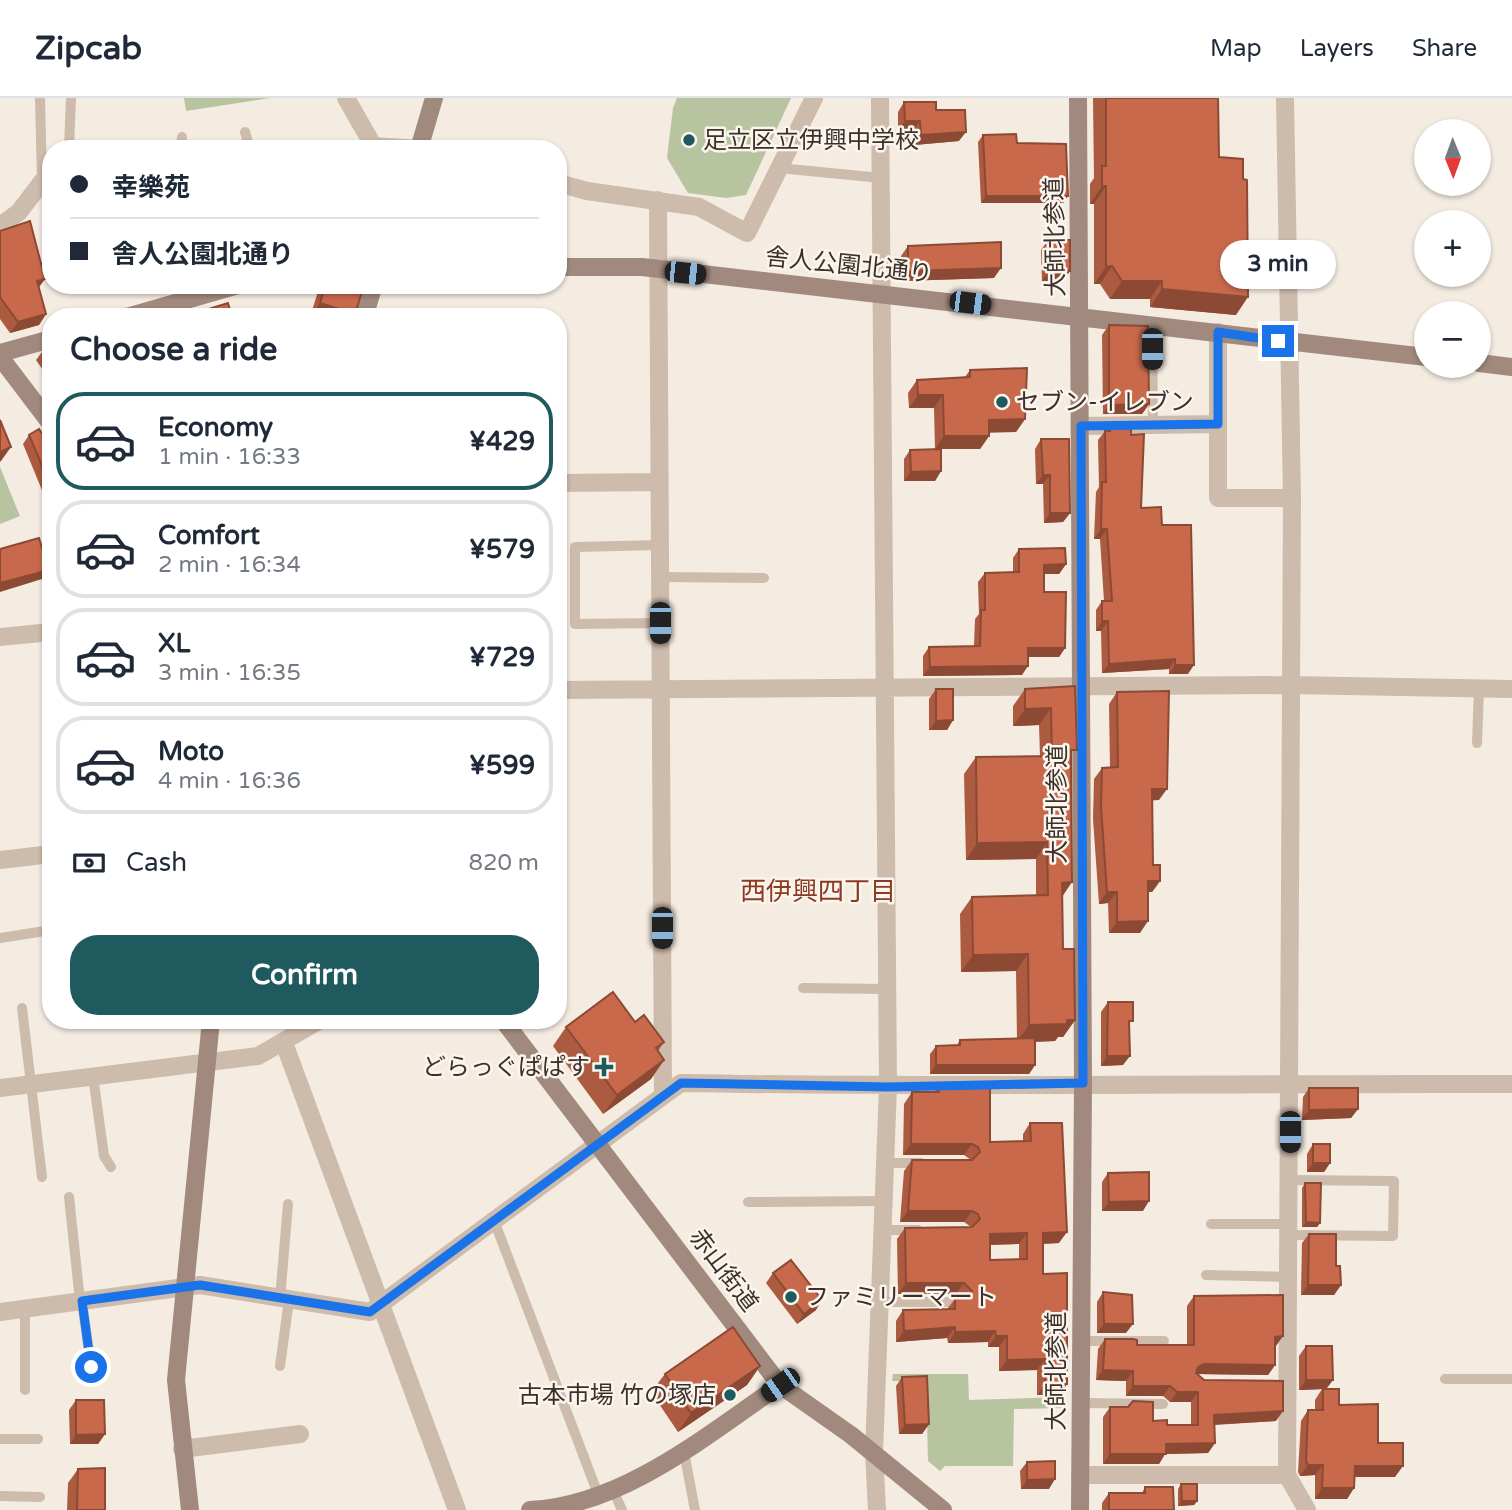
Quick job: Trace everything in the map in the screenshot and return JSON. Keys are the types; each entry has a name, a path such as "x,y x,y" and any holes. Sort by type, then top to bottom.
{"street":[{"path":"346,98 366,140"},
{"path":"422,140 434,98"},
{"path":"567,185 587,191 699,207 747,233 814,98"},
{"path":"877,1510 874,1452 888,1087 887,690 880,98"},
{"name":"大師北参道","path":"1078,98 1083,1083 1080,1510"},
{"path":"1285,98 1292,498 1289,685 1291,1083 1289,1277 1281,1383 1287,1475 1307,1510"},
{"path":"0,226 19,212 42,180"},
{"path":"658,200 663,1097"},
{"name":"舎人公園北通り","path":"567,267 642,267 1414,356"},
{"path":"158,308 207,294"},
{"path":"1218,332 1218,498 1292,498"},
{"path":"42,342 0,355 42,412"},
{"path":"1491,364 1512,367"},
{"path":"1081,426 1218,424"},
{"path":"567,483 659,482"},
{"path":"0,636 42,633"},
{"path":"567,690 887,690 1289,685 1512,689"},
{"path":"0,860 42,855"},
{"path":"190,1510 176,1380 210,1029"},
{"path":"0,1088 258,1056 306,1029"},
{"name":"赤山街道","path":"510,1029 780,1385 874,1452 943,1510"},
{"path":"284,1043 457,1510"},
{"path":"0,1312 200,1285 370,1312 600,1146 681,1083 888,1087 1083,1083 1512,1084"},
{"path":"530,1510 605,1492 649,1473 780,1385"},
{"path":"182,1449 290,1441"},
{"path":"1080,1475 1287,1475"}],"lane":[{"path":"40,98 43,140"},
{"path":"69,140 71,98"},
{"path":"245,132 247,140"},
{"path":"779,167 881,178"},
{"path":"1152,324 1153,424"},
{"path":"659,545 575,547 575,624 660,623"},
{"path":"660,576 764,578"},
{"path":"1477,743 1479,689"},
{"path":"0,937 42,931"},
{"path":"803,988 888,989"},
{"path":"22,1008 42,1177"},
{"path":"93,1076 104,1156 111,1167"},
{"path":"886,1163 938,1163"},
{"path":"1211,1224 1393,1236 1394,1181 1290,1180"},
{"path":"69,1197 91,1367"},
{"path":"748,1202 883,1202"},
{"path":"280,1366 288,1204"},
{"path":"495,1223 605,1492 622,1510"},
{"path":"882,1230 936,1230"},
{"path":"1206,1275 1289,1277"},
{"path":"881,1302 956,1302"},
{"path":"25,1310 25,1390"},
{"path":"1081,1341 1164,1341"},
{"path":"1446,1379 1512,1379"},
{"path":"1081,1403 1164,1404"},
{"path":"0,1439 38,1439"},
{"path":"684,1452 695,1510"},
{"path":"0,1496 40,1497"}],"green space":[{"path":"184,98 270,98 186,111"},
{"path":"677,98 791,98 746,195 726,198 688,193 667,158 673,108"},
{"path":"0,467 20,516 0,524"},
{"path":"893,1374 968,1374 969,1400 1063,1397 1063,1408 1014,1409 1013,1466 945,1466 940,1471 928,1461 926,1381 892,1381"}],"building":[{"path":"1106,98 1218,98 1219,157 1243,159 1243,179 1247,180 1248,297 1162,289 1162,281 1122,281 1112,266 1106,267 1106,186 1102,186 1102,166 1106,166"},
{"path":"904,102 936,102 936,110 965,110 966,132 921,135 920,121 905,121"},
{"path":"1016,134 1017,143 1066,144 1068,196 986,196 983,135"},
{"path":"30,221 42,267 42,280 37,281 44,308 42,308 42,315 18,322 0,297 0,231"},
{"path":"1048,240 1070,240 1070,271 1049,271"},
{"path":"1001,242 1001,268 908,271 908,246"},
{"path":"322,294 361,294 357,308 336,308 320,303"},
{"path":"228,303 229,308 212,308"},
{"path":"1109,325 1148,326 1149,404 1109,405"},
{"path":"1027,368 1025,419 989,420 989,436 944,436 943,395 918,395 917,380 970,377 970,370"},
{"path":"0,420 11,447 0,452"},
{"path":"1131,427 1131,435 1144,434 1141,508 1161,507 1162,525 1191,525 1194,665 1175,665 1175,659 1109,664 1108,621 1102,621 1102,601 1112,601 1107,529 1101,529 1102,482 1106,482 1105,431 1110,431 1110,428"},
{"path":"39,429 42,433 42,466 29,435"},
{"path":"1041,439 1069,439 1070,513 1050,513 1050,475 1043,475"},
{"path":"941,449 941,471 911,472 910,450"},
{"path":"39,538 42,548 42,572 0,583 0,549"},
{"path":"1065,548 1066,564 1044,565 1044,592 1066,592 1065,648 1028,648 1028,666 930,667 929,647 980,646 981,610 985,610 985,573 1019,572 1019,549"},
{"path":"1075,686 1077,750 1071,750 1072,882 1062,883 1063,949 1074,949 1075,1020 1067,1020 1067,1024 1029,1025 1028,954 973,955 972,897 1048,895 1047,842 977,843 976,757 1052,756 1051,708 1025,709 1025,689"},
{"path":"936,689 953,689 953,720 936,721"},
{"path":"1169,691 1167,789 1152,789 1153,865 1160,865 1160,881 1148,881 1148,921 1117,922 1117,892 1107,892 1101,807 1102,768 1118,767 1117,692"},
{"path":"613,992 635,1022 644,1015 664,1042 656,1048 664,1060 617,1095 567,1026"},
{"path":"1108,1002 1133,1002 1133,1021 1129,1021 1130,1056 1107,1056"},
{"path":"1035,1038 1035,1065 936,1065 936,1046 960,1045 960,1040"},
{"path":"939,1085 990,1085 990,1142 1031,1141 1030,1123 1062,1123 1067,1232 1043,1233 1043,1274 1067,1273 1067,1384 1045,1384 1045,1359 1007,1360 1007,1336 996,1336 995,1331 955,1332 955,1327 904,1331 903,1310 955,1309 955,1299 967,1298 972,1291 964,1283 906,1283 905,1228 972,1227 980,1219 978,1214 972,1211 908,1211 912,1160 972,1160 980,1152 978,1147 972,1144 911,1144 912,1092 939,1092","holes":["1027,1233 1027,1259 990,1260 990,1234"]},
{"path":"1309,1088 1358,1088 1358,1109 1309,1110"},
{"path":"1313,1144 1330,1144 1330,1163 1313,1163"},
{"path":"1149,1172 1149,1201 1109,1202 1108,1173"},
{"path":"1305,1183 1321,1183 1320,1223 1306,1222"},
{"path":"1309,1234 1336,1234 1336,1266 1340,1266 1341,1285 1308,1285"},
{"path":"791,1260 822,1300 804,1314 773,1273"},
{"path":"1103,1292 1132,1295 1133,1324 1104,1324"},
{"path":"1283,1295 1283,1336 1275,1337 1275,1365 1204,1364 1198,1367 1196,1373 1204,1380 1283,1381 1283,1411 1214,1415 1215,1443 1166,1444 1166,1454 1110,1454 1110,1407 1128,1407 1133,1401 1153,1402 1153,1421 1167,1420 1167,1425 1198,1425 1198,1392 1177,1392 1170,1386 1133,1386 1133,1371 1103,1370 1105,1339 1133,1339 1137,1340 1137,1345 1194,1345 1194,1296"},
{"path":"733,1327 760,1366 691,1413 665,1374"},
{"path":"1306,1346 1332,1346 1333,1380 1306,1380"},
{"path":"927,1376 929,1424 905,1425 902,1377"},
{"path":"1323,1389 1339,1389 1339,1405 1378,1404 1378,1443 1403,1443 1403,1466 1355,1466 1354,1488 1322,1488 1323,1465 1308,1465 1306,1461 1308,1410 1323,1410"},
{"path":"76,1400 104,1400 105,1434 76,1435"},
{"path":"1055,1461 1055,1479 1027,1480 1027,1462"},
{"path":"105,1468 105,1510 77,1510 78,1469"},
{"path":"1181,1484 1197,1484 1197,1501 1182,1501"},
{"path":"1145,1487 1173,1487 1174,1510 1109,1510 1109,1493 1145,1493"}],"place":[{"name":"足立区立伊興中学校","path":"689,140"},
{"name":"セブン-イレブン","path":"1002,402"},
{"name":"どらっぐぱぱす","path":"604,1067"},
{"name":"ファミリーマート","path":"791,1297"},
{"name":"古本市場 竹の塚店","path":"730,1395"}],"district":[{"name":"西伊興四丁目","path":"818,891"}],"route":[{"path":"91,1367 82,1301 200,1285 370,1312 577,1163 681,1083 888,1087 1083,1083 1081,426 1218,424 1218,332 1278,341"}]}
